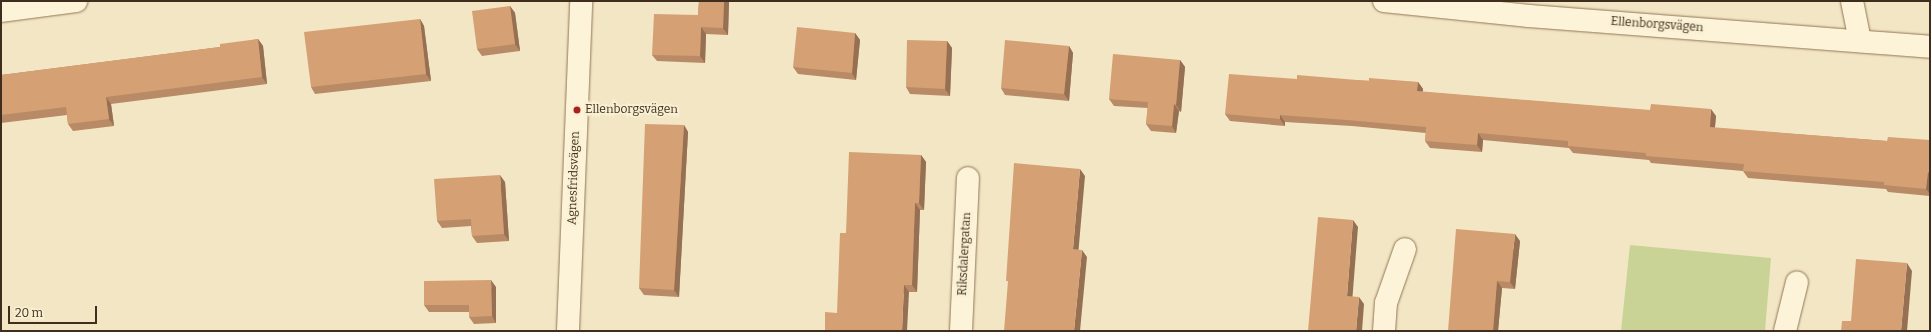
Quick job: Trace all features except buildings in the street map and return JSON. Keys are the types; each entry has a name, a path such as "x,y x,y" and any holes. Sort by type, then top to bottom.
{"street":[{"path":"1,11 76,1"},
{"name":"Agnesfridsvägen","path":"568,331 581,1"},
{"name":"Ellenborgsvägen","path":"1384,1 1528,8 1930,47"},
{"path":"1852,1 1860,41"},
{"name":"Riksdalergatan","path":"961,331 968,178"},
{"path":"1384,331 1386,303 1405,249"},
{"path":"1785,331 1797,282"}],"green space":[{"path":"1630,245 1771,258 1765,331 1621,331"}],"place":[{"name":"Ellenborgsvägen","path":"577,110"}]}
